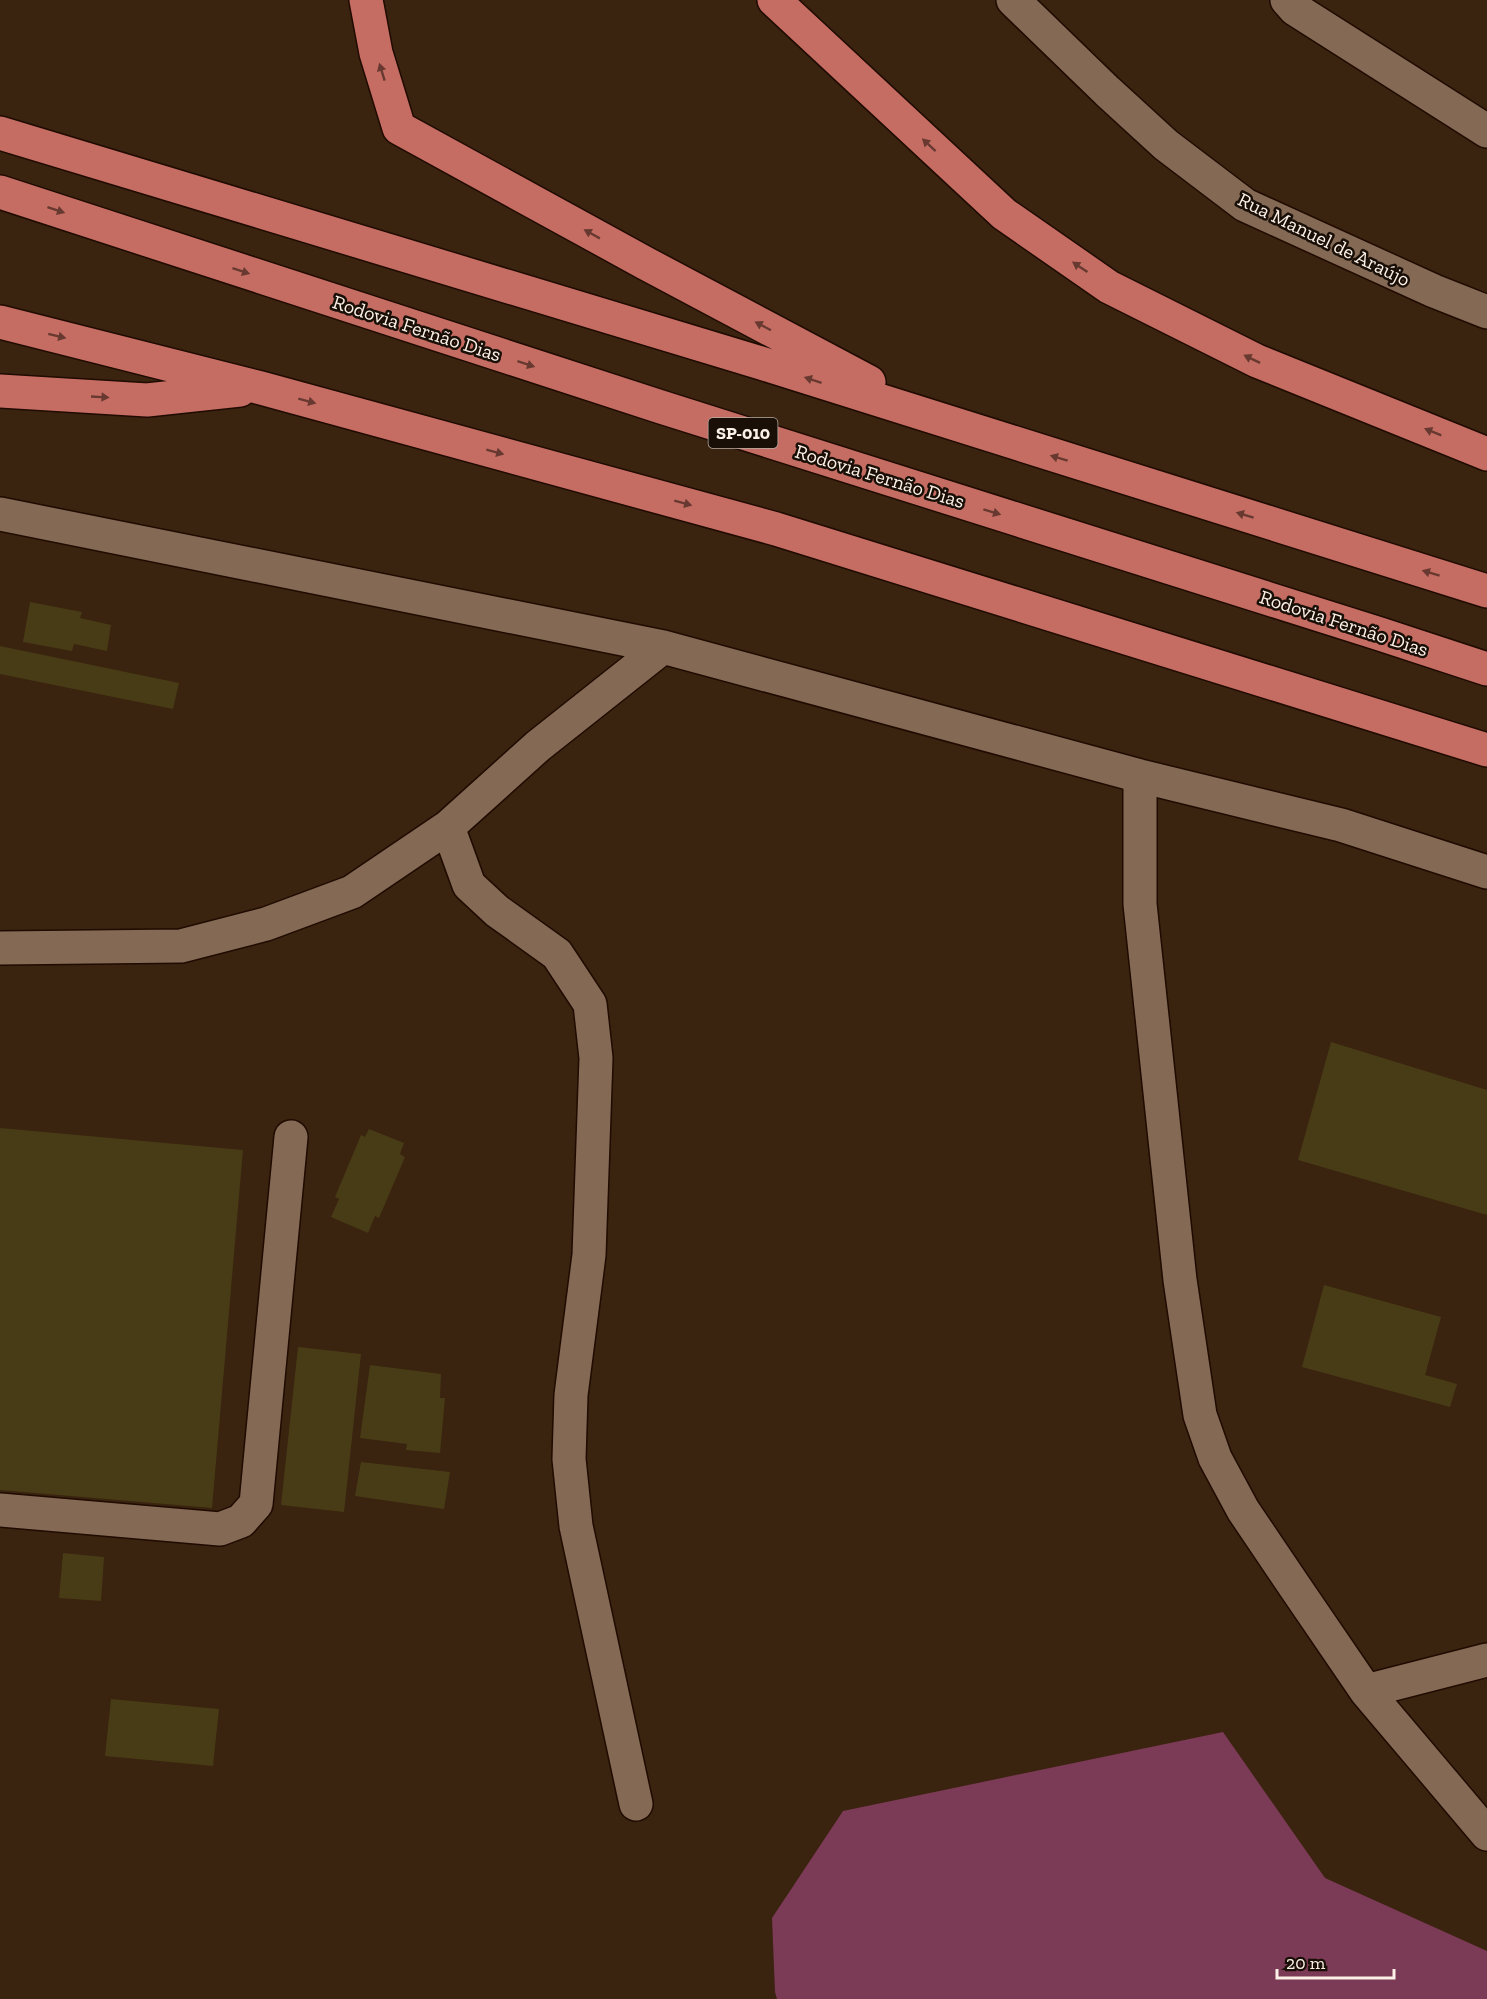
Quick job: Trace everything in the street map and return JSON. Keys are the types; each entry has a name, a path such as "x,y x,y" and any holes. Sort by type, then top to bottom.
{"highway":[{"path":"366,0 376,53 399,128 645,263 945,422"},
{"path":"774,0 1004,214 1109,286 1257,362 1487,454"},
{"path":"0,133 726,353 1487,591"},
{"name":"Rodovia Fernão Dias","path":"0,192 650,404 1487,669"},
{"path":"0,322 261,388 776,529 1487,750"},
{"path":"0,392 147,400 261,388"}],"street":[{"name":"Rua Manuel de Araújo","path":"1012,0 1166,145 1245,205 1434,291 1487,312"},
{"path":"1287,0 1295,9 1487,131"},
{"path":"0,514 663,647 1140,776 1341,825 1487,872"},
{"path":"0,948 181,946 266,924 352,892 448,827 538,746 663,647"},
{"path":"1140,776 1140,904 1180,1280 1200,1415 1215,1458 1243,1509 1366,1691 1487,1834"},
{"path":"448,827 469,885 497,911 557,954 590,1004 596,1059 589,1255 571,1395 568,1459 576,1526 636,1804"},
{"path":"0,1510 220,1529 241,1521 256,1504 291,1137"},
{"path":"1366,1691 1487,1660"}],"shaded area":[{"path":"1223,1732 1325,1878 1487,1951 1487,1999 777,1999 772,1918 843,1811"}],"building":[{"path":"30,602 82,612 80,618 111,625 107,651 74,644 72,651 23,642"},
{"path":"0,646 179,683 173,709 0,674"},
{"path":"1331,1042 1487,1090 1487,1215 1298,1160"},
{"path":"0,1128 243,1150 212,1508 0,1490"},
{"path":"369,1129 404,1143 400,1154 405,1157 379,1218 375,1216 368,1233 331,1217 339,1199 335,1197 361,1135 365,1137"},
{"path":"1324,1285 1441,1317 1425,1375 1457,1384 1450,1407 1302,1367"},
{"path":"298,1347 361,1354 344,1512 281,1505"},
{"path":"370,1365 441,1374 440,1398 445,1398 440,1453 406,1450 407,1444 360,1438"},
{"path":"361,1462 450,1472 444,1509 355,1496"},
{"path":"63,1553 104,1557 101,1601 59,1598"},
{"path":"111,1699 219,1709 213,1766 105,1756"}]}
